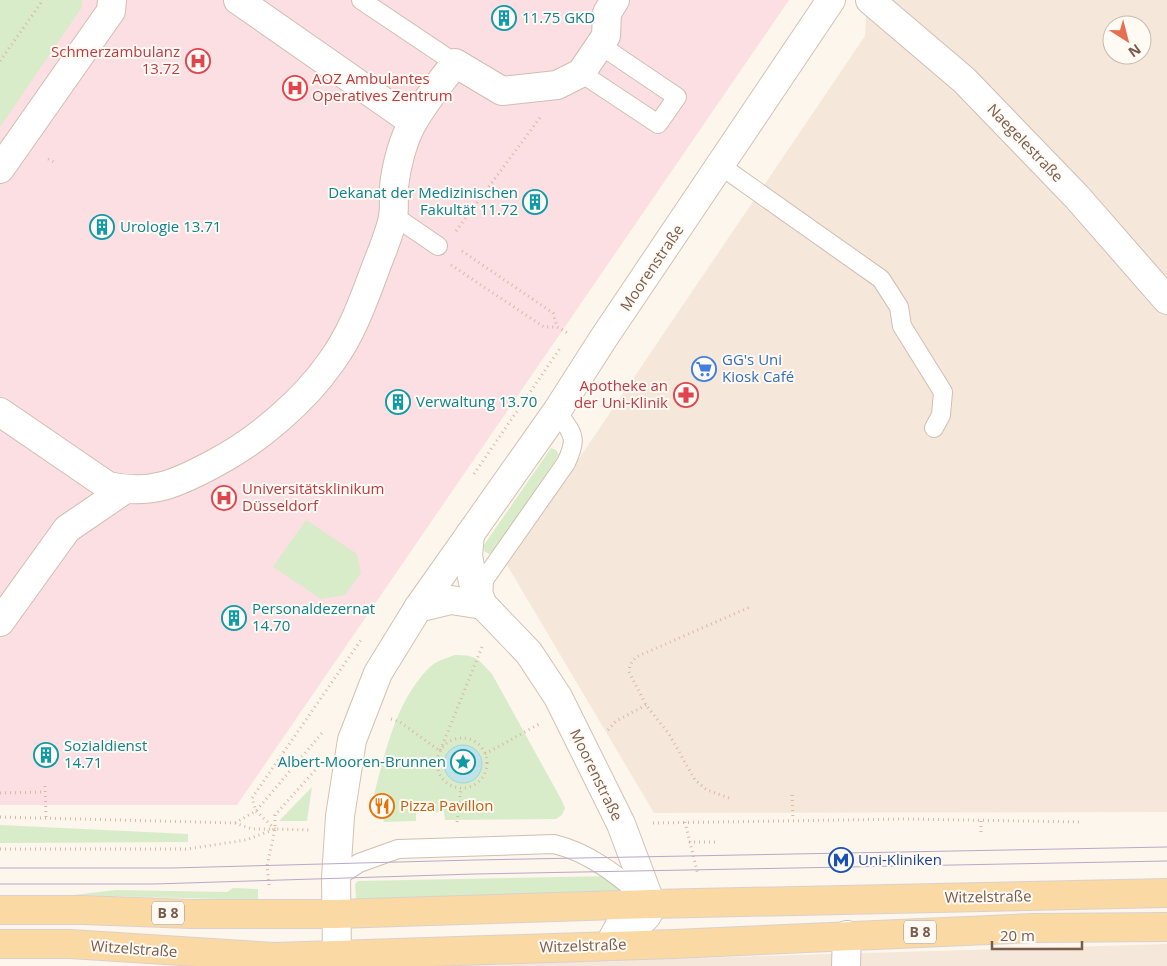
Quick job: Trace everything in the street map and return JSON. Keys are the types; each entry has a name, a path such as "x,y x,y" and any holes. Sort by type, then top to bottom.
{"main road":[{"name":"Witzelstraße","path":"0,910 271,915 651,904 1167,893"},
{"name":"Witzelstraße","path":"0,944 70,944 337,961 609,944 674,944 1033,928 1167,927"}],"street":[{"path":"0,169 111,11 112,0"},
{"path":"238,0 413,122"},
{"path":"0,412 108,486 124,490 140,491 183,480 233,454 266,429 315,383 332,361 360,310 394,216 394,184 400,159 413,122 455,63 502,91 556,85 581,73 606,36 607,13 615,0"},
{"name":"Moorenstraße","path":"337,961 336,878 339,831 352,740 378,674 418,608 557,411 832,0"},
{"name":"Naegelestraße","path":"870,0 964,80 1076,197 1167,300"},
{"path":"0,622 67,529 124,490"},
{"name":"Moorenstraße","path":"470,534 468,556 473,582 488,611 529,653 565,711 620,824 651,904"},
{"path":"418,608 451,600 488,611"},
{"path":"609,944 620,925 634,926 640,923 646,917 651,904"},
{"path":"846,935 846,966"}],"lane":[{"path":"361,0 455,63"},
{"path":"581,73 658,124 677,96 600,45"},
{"path":"721,166 881,280 899,306 902,326 943,392 942,415 934,428"},
{"path":"394,216 438,246"},
{"path":"488,611 484,580 566,463 574,446 571,432 557,411"},
{"path":"336,878 358,863 398,849 554,844 570,848 612,871 651,904"}],"path":[{"path":"0,61 42,0"},
{"path":"454,234 559,93 556,85"},
{"path":"48,159 54,162"},
{"path":"457,248 553,313 557,327"},
{"path":"447,262 544,327 557,327 569,334"},
{"path":"729,798 707,790 695,780 669,734 646,705 629,672 633,661 750,607"},
{"path":"440,751 454,739 466,738 478,744 485,754 487,765 481,780 472,786 461,788 449,784 440,776 437,764 440,751 488,611"},
{"path":"275,830 256,811 252,798 358,644 351,662"},
{"path":"583,749 600,740 616,720 646,705"},
{"path":"363,709 400,722 440,751"},
{"path":"485,754 524,731 565,711"},
{"path":"235,823 256,811 323,733 326,724"},
{"path":"271,915 267,866 275,830 275,815 330,755 352,740"},
{"path":"44,786 46,818"},
{"path":"457,826 461,788"},
{"path":"0,793 45,792"},
{"path":"792,795 793,820"},
{"path":"0,817 235,823 252,829 339,831"},
{"path":"620,824 793,820 1083,822"},
{"path":"981,821 981,832"},
{"path":"0,849 187,849 246,840 275,830"},
{"path":"689,842 716,842"}],"shaded area":[{"name":"Universitätsklinikum Düsseldorf","path":"0,0 789,0 237,805 0,805"},
{"path":"867,0 1167,0 1167,812 654,813 507,565 865,36"},
{"path":"1167,944 1167,966 451,966 659,959"}],"green space":[{"path":"0,0 82,0 82,7 0,127"},
{"path":"551,448 556,450 559,455 494,552 489,554 484,551 484,545"},
{"path":"306,520 357,554 361,573 345,595 321,599 273,567"},
{"path":"455,655 473,657 480,661 492,674 565,808 562,815 556,819 445,820 444,812 416,813 416,821 384,822 383,819 393,811 393,802 388,795 374,795 394,726 409,694 419,679 434,664","holes":["446,755 482,764 479,774 451,779 445,770"]},
{"path":"312,787 307,821 279,821"},
{"path":"0,825 188,834 188,842 0,843"},
{"path":"613,876 618,878 618,894 362,901 356,899 355,884 358,881"},
{"path":"233,888 258,889 258,900 73,895 116,890 227,892"}],"water":[{"name":"Albert-Mooren-Brunnen","path":"463,745 476,751 482,764 476,777 463,783 450,777 444,764 450,751"}],"tram line":[{"path":"0,868 172,868 474,860 1167,847"},
{"path":"0,884 154,884 474,874 1167,861"}],"place":[{"name":"11.75 GKD","path":"504,18"},
{"name":"Schmerzambulanz 13.72","path":"198,61"},
{"name":"AOZ Ambulantes Operatives Zentrum","path":"295,88"},
{"name":"Dekanat der Medizinischen Fakultät 11.72","path":"535,202"},
{"name":"Urologie 13.71","path":"102,227"},
{"name":"GG's Uni Kiosk Café","path":"704,369"},
{"name":"Apotheke an der Uni-Klinik","path":"686,395"},
{"name":"Verwaltung 13.70","path":"398,402"},
{"name":"Universitätsklinikum Düsseldorf","path":"224,498"},
{"name":"Personaldezernat 14.70","path":"234,618"},
{"name":"Sozialdienst 14.71","path":"46,755"},
{"name":"Albert-Mooren-Brunnen","path":"463,762"},
{"name":"Pizza Pavillon","path":"382,806"},
{"name":"Uni-Kliniken","path":"841,860"}]}
